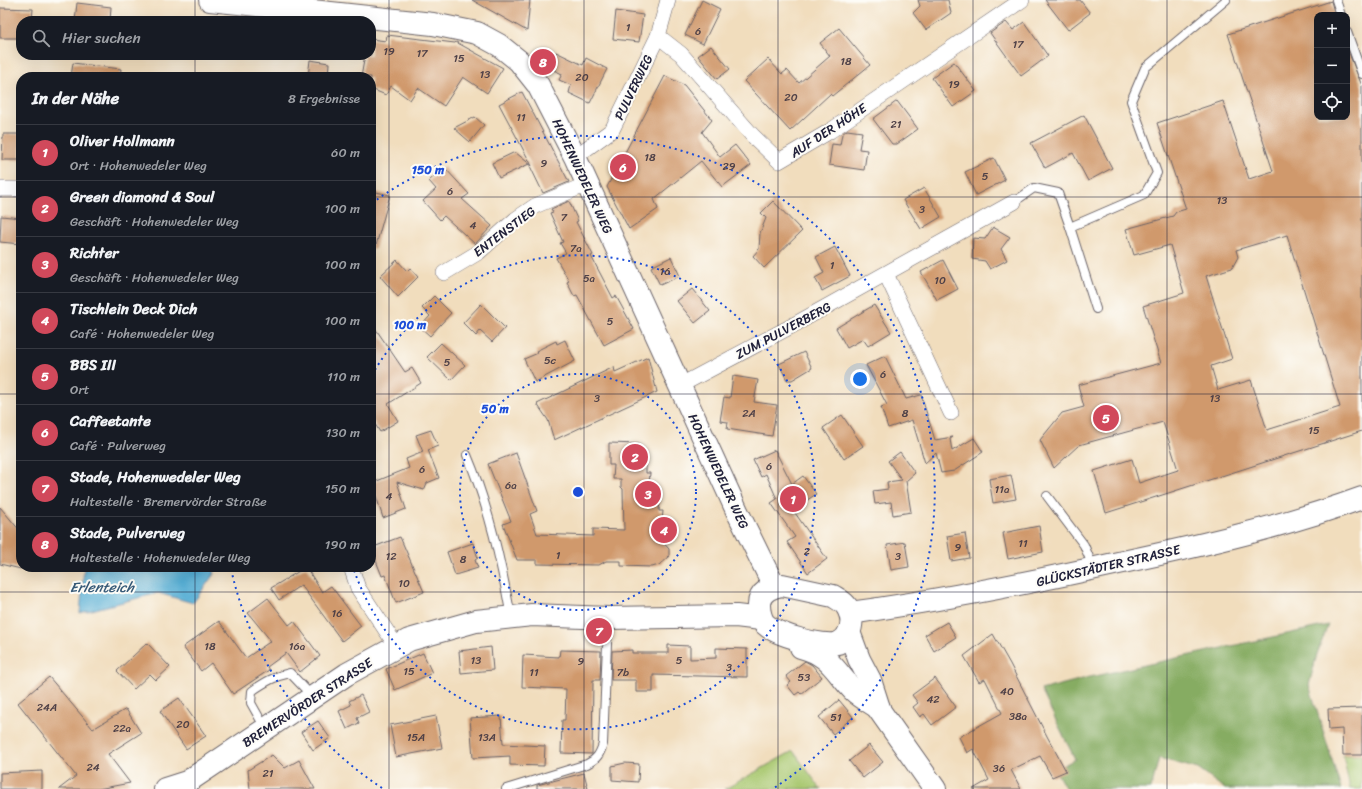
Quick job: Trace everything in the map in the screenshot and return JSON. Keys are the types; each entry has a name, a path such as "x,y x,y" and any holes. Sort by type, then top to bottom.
{"main road":[{"name":"HOHENWEDELER WEG","path":"210,0 359,16"},
{"name":"HOHENWEDELER WEG","path":"376,18 433,24 477,33 510,53 530,74 546,99 575,157 737,511 768,591"},
{"name":"GLÜCKSTÄDTER STRASSE","path":"761,619 765,624 780,633 820,644 844,630 932,601 1024,584 1192,546 1327,511 1362,498"},
{"name":"BREMERVÖRDER STRASSE","path":"670,616 701,606 737,602 768,591 791,586 833,596 847,606 844,630"},
{"path":"761,619 759,603 768,591"},
{"name":"BREMERVÖRDER STRASSE","path":"165,789 187,782 347,674 409,640 476,621 511,617 532,616 608,618 736,616 761,619"},
{"path":"670,616 706,626 735,627 763,637 811,649 827,659 854,691 879,708"},
{"path":"844,630 870,680 879,708 935,789"}],"street":[{"name":"PULVERWEG","path":"575,157 612,130 658,36 668,0"},
{"name":"AUF DER HÖHE","path":"658,36 682,54 752,135 779,161 830,131 1022,0"},
{"name":"ENTENSTIEG","path":"444,273 478,252 516,219 535,206 587,184"},
{"path":"0,189 16,189"},
{"name":"ZUM PULVERBERG","path":"679,386 886,274 1014,202"},
{"path":"886,274 951,413"},
{"path":"353,572 358,588 397,647"}],"lane":[{"path":"1070,227 1144,194 1157,173 1131,100 1145,68 1226,0"},
{"path":"1336,0 1340,12"},
{"path":"1350,40 1362,74"},
{"path":"1014,202 1034,188 1058,193 1096,308"},
{"path":"467,455 476,476 497,549 511,617"},
{"path":"1047,496 1084,545 1093,569"},
{"path":"506,789 587,764 595,760 601,752 603,744 608,618"},
{"path":"265,729 251,702 252,691 278,675 290,674 313,696"}],"green space":[{"path":"1328,625 1317,654 1309,685 1341,789 1225,789 1198,769 1159,758 1151,789 1066,789 1055,770 1075,759 1041,690 1090,677"},
{"path":"793,751 821,789 725,789"},
{"path":"1343,755 1362,755 1362,789 1350,789"}],"water":[{"name":"Erlenteich","path":"84,572 214,572 193,603 158,593 80,613"}],"building":[{"path":"472,0 530,0 527,31"},
{"path":"702,0 720,9 703,44 685,35"},
{"path":"918,0 948,0 951,13 926,30 913,13 920,6"},
{"path":"1045,0 1080,0 1090,13 1068,30"},
{"path":"1331,1 1334,12 1314,12 1314,120 1350,120 1350,56 1362,86 1362,431 1106,513 1094,471 1132,459 1139,483 1178,470 1163,422 1079,445 1054,468 1040,440 1062,413 1084,407 1078,385 1161,363 1143,306 1184,293 1170,245 1134,255 1126,229 1173,216 1176,212 1186,209 1157,123 1223,101 1249,179 1273,171 1228,34","holes":["1287,235 1340,407 1267,430 1251,380 1218,390 1211,366 1232,359 1206,276 1232,268 1238,257 1236,250"]},
{"path":"77,3 111,7 110,16 76,16"},
{"path":"0,8 33,9 32,16 16,16 16,38 0,38"},
{"path":"616,11 643,15 639,42 613,39"},
{"path":"1006,22 1013,30 1024,22 1048,56 1021,76 990,33"},
{"path":"839,28 870,65 832,96 830,94 790,131 744,81 768,59 782,74 787,70 799,83 830,56 820,43"},
{"path":"387,35 456,42 503,68 487,93 463,77 444,106 418,88 410,100 391,86 386,95 376,91 376,72 362,72 364,60 376,60 376,40 386,41"},
{"path":"711,46 730,69 717,79 698,56"},
{"path":"556,52 583,65 586,58 607,69 590,103 569,93 571,85 559,80 562,74 548,67"},
{"path":"310,60 329,63 328,72 309,72"},
{"path":"954,62 976,91 953,107 932,78"},
{"path":"73,63 121,69 121,72 72,72"},
{"path":"665,76 684,85 712,120 702,132 720,157 735,145 751,165 722,187 701,161 654,199 658,209 629,229 607,187"},
{"path":"522,92 569,182 543,193 529,164 499,178 492,163 515,152 532,166 499,104"},
{"path":"897,101 918,129 897,144 892,144 873,119"},
{"path":"1084,115 1112,168 1088,181 1073,153 1045,168 1031,143"},
{"path":"475,117 484,125 470,142 454,128"},
{"path":"847,130 862,132 859,149 867,150 864,170 829,165 832,144 840,145 842,134"},
{"path":"3,134 16,134 16,160 2,160"},
{"path":"994,158 1005,180 976,195 965,172"},
{"path":"444,167 469,194 462,199 492,226 475,244 444,216 440,220 423,201 436,189 429,181"},
{"path":"924,188 941,217 921,229 903,200"},
{"path":"376,192 390,195 376,245"},
{"path":"569,201 578,221 576,222 593,255 591,256 613,298 616,296 634,329 604,345 577,295 574,296 567,282 569,281 556,258 566,253 560,243 563,242 550,213 553,212 551,209"},
{"path":"773,201 802,231 764,268 753,256 759,249 760,233 766,218 761,213"},
{"path":"1,216 16,218 16,244 0,242"},
{"path":"993,227 1010,237 1001,249 1007,260 990,269 985,261 972,259 973,238 985,239"},
{"path":"835,247 850,276 822,291 815,278 824,273 816,257"},
{"path":"671,257 680,276 660,285 651,267"},
{"path":"397,260 407,271 410,268 418,277 398,297 380,276"},
{"path":"943,260 958,289 937,300 921,272"},
{"path":"692,289 710,311 695,323 677,301"},
{"path":"434,296 451,313 430,336 420,327 430,316 422,308"},
{"path":"481,304 505,328 492,342 480,331 476,336 463,323"},
{"path":"874,305 891,332 868,346 863,339 847,348 836,328"},
{"path":"376,329 405,372 412,368 421,383 388,404 398,421 380,432 376,426"},
{"path":"565,340 575,361 535,382 524,359 538,353 536,351 556,341 557,344"},
{"path":"441,343 465,365 451,380 427,357"},
{"path":"804,352 812,368 792,380 787,380 779,364"},
{"path":"885,356 906,399 921,395 935,440 953,437 950,439 952,451 974,438 983,452 954,471 941,473 936,453 925,463 912,420 888,428 881,407 887,405 866,365"},
{"path":"648,357 657,392 554,440 548,420 537,404 614,367 615,372"},
{"path":"733,376 758,380 754,402 777,405 772,436 727,429 728,422 720,421 724,397 730,398"},
{"path":"842,415 863,446 844,459 823,428"},
{"path":"431,430 438,446 428,450 439,478 427,483 424,490 397,482 406,509 383,518 376,496 376,481 409,468 406,459 423,452 416,435"},
{"path":"609,443 639,444 639,464 646,464 646,473 650,473 649,484 653,484 653,499 660,499 659,511 663,511 662,521 667,521 667,532 659,538 669,549 669,556 659,565 652,567 621,566 621,561 606,561 599,565 537,564 537,560 517,560 503,524 511,521 488,464 516,453 537,511 530,514 537,534 593,536 593,529 624,530 623,489 621,487 621,479 613,479 614,465 609,465"},
{"path":"775,450 792,484 803,476 816,494 793,510 827,559 808,573 787,542 795,537 771,503 777,499 766,474 761,477 753,460"},
{"path":"900,452 915,473 906,481 911,512 893,515 891,502 875,504 873,491 888,489 887,482 902,480 888,461"},
{"path":"1011,475 1016,499 993,503 989,479"},
{"path":"0,507 16,526 16,568 0,564"},
{"path":"1039,526 1043,552 1008,559 1003,533"},
{"path":"965,533 969,558 951,561 947,536"},
{"path":"400,537 424,592 396,603 385,575 382,576 376,561 376,546"},
{"path":"905,542 909,567 891,570 887,545"},
{"path":"473,543 478,558 475,560 478,568 455,575 447,552"},
{"path":"298,572 309,572 322,592 331,586 361,626 342,641 301,585 279,600 271,588"},
{"path":"268,598 289,625 294,621 320,656 300,672 286,653 267,667 269,670 233,694 211,663 201,671 183,647 219,621 246,658 271,641 248,613"},
{"path":"947,622 956,637 934,651 925,635"},
{"path":"993,634 1066,771 1052,777 1040,756 1011,770 1021,789 973,789 989,780 973,749 967,753 959,737 1002,713 985,679 979,682 964,656"},
{"path":"147,643 170,667 156,680 150,674 134,689 117,671"},
{"path":"668,645 690,646 690,659 716,658 716,648 747,649 747,677 653,675 653,692 636,692 636,680 611,680 612,651 632,650 632,653 668,653"},
{"path":"491,647 493,670 461,673 459,651"},
{"path":"560,650 601,651 600,680 593,680 592,754 561,753 562,720 565,720 566,689 522,687 523,655 559,657"},
{"path":"423,653 432,673 395,690 386,669"},
{"path":"805,661 812,665 822,677 801,694 799,692 795,695 787,685 791,682 786,676"},
{"path":"49,677 93,729 126,709 141,733 108,754 130,783 98,789 59,789 76,776 18,703"},
{"path":"935,678 956,707 932,725 924,714 920,717 913,707 918,703 912,695"},
{"path":"361,695 369,712 357,718 359,723 347,729 339,711 351,705 349,701"},
{"path":"179,698 206,736 186,749 160,711"},
{"path":"839,700 853,717 833,734 819,717"},
{"path":"1362,708 1362,755 1343,755 1342,729 1329,730 1328,709"},
{"path":"436,716 442,748 396,757 390,725"},
{"path":"501,716 503,744 545,746 544,766 510,765 510,756 473,758 470,718"},
{"path":"318,721 330,738 313,750 301,732"},
{"path":"869,745 883,762 863,778 849,761"},
{"path":"272,755 285,768 299,760 315,789 250,789 248,770"},
{"path":"625,763 639,764 638,782 612,780 612,766"},
{"path":"42,771 42,789 0,789 0,773"},
{"path":"584,773 588,789 537,789 537,785"}],"place":[{"name":"Stade, Pulverweg","path":"543,62"},
{"name":"Caffeetante","path":"623,167"},
{"name":"BBS III","path":"1106,418"},
{"name":"Green diamond & Soul","path":"635,457"},
{"name":"Richter","path":"648,494"},
{"name":"Oliver Hollmann","path":"793,499"},
{"name":"Tischlein Deck Dich","path":"664,530"},
{"name":"Stade, Hohenwedeler Weg","path":"599,631"}]}
